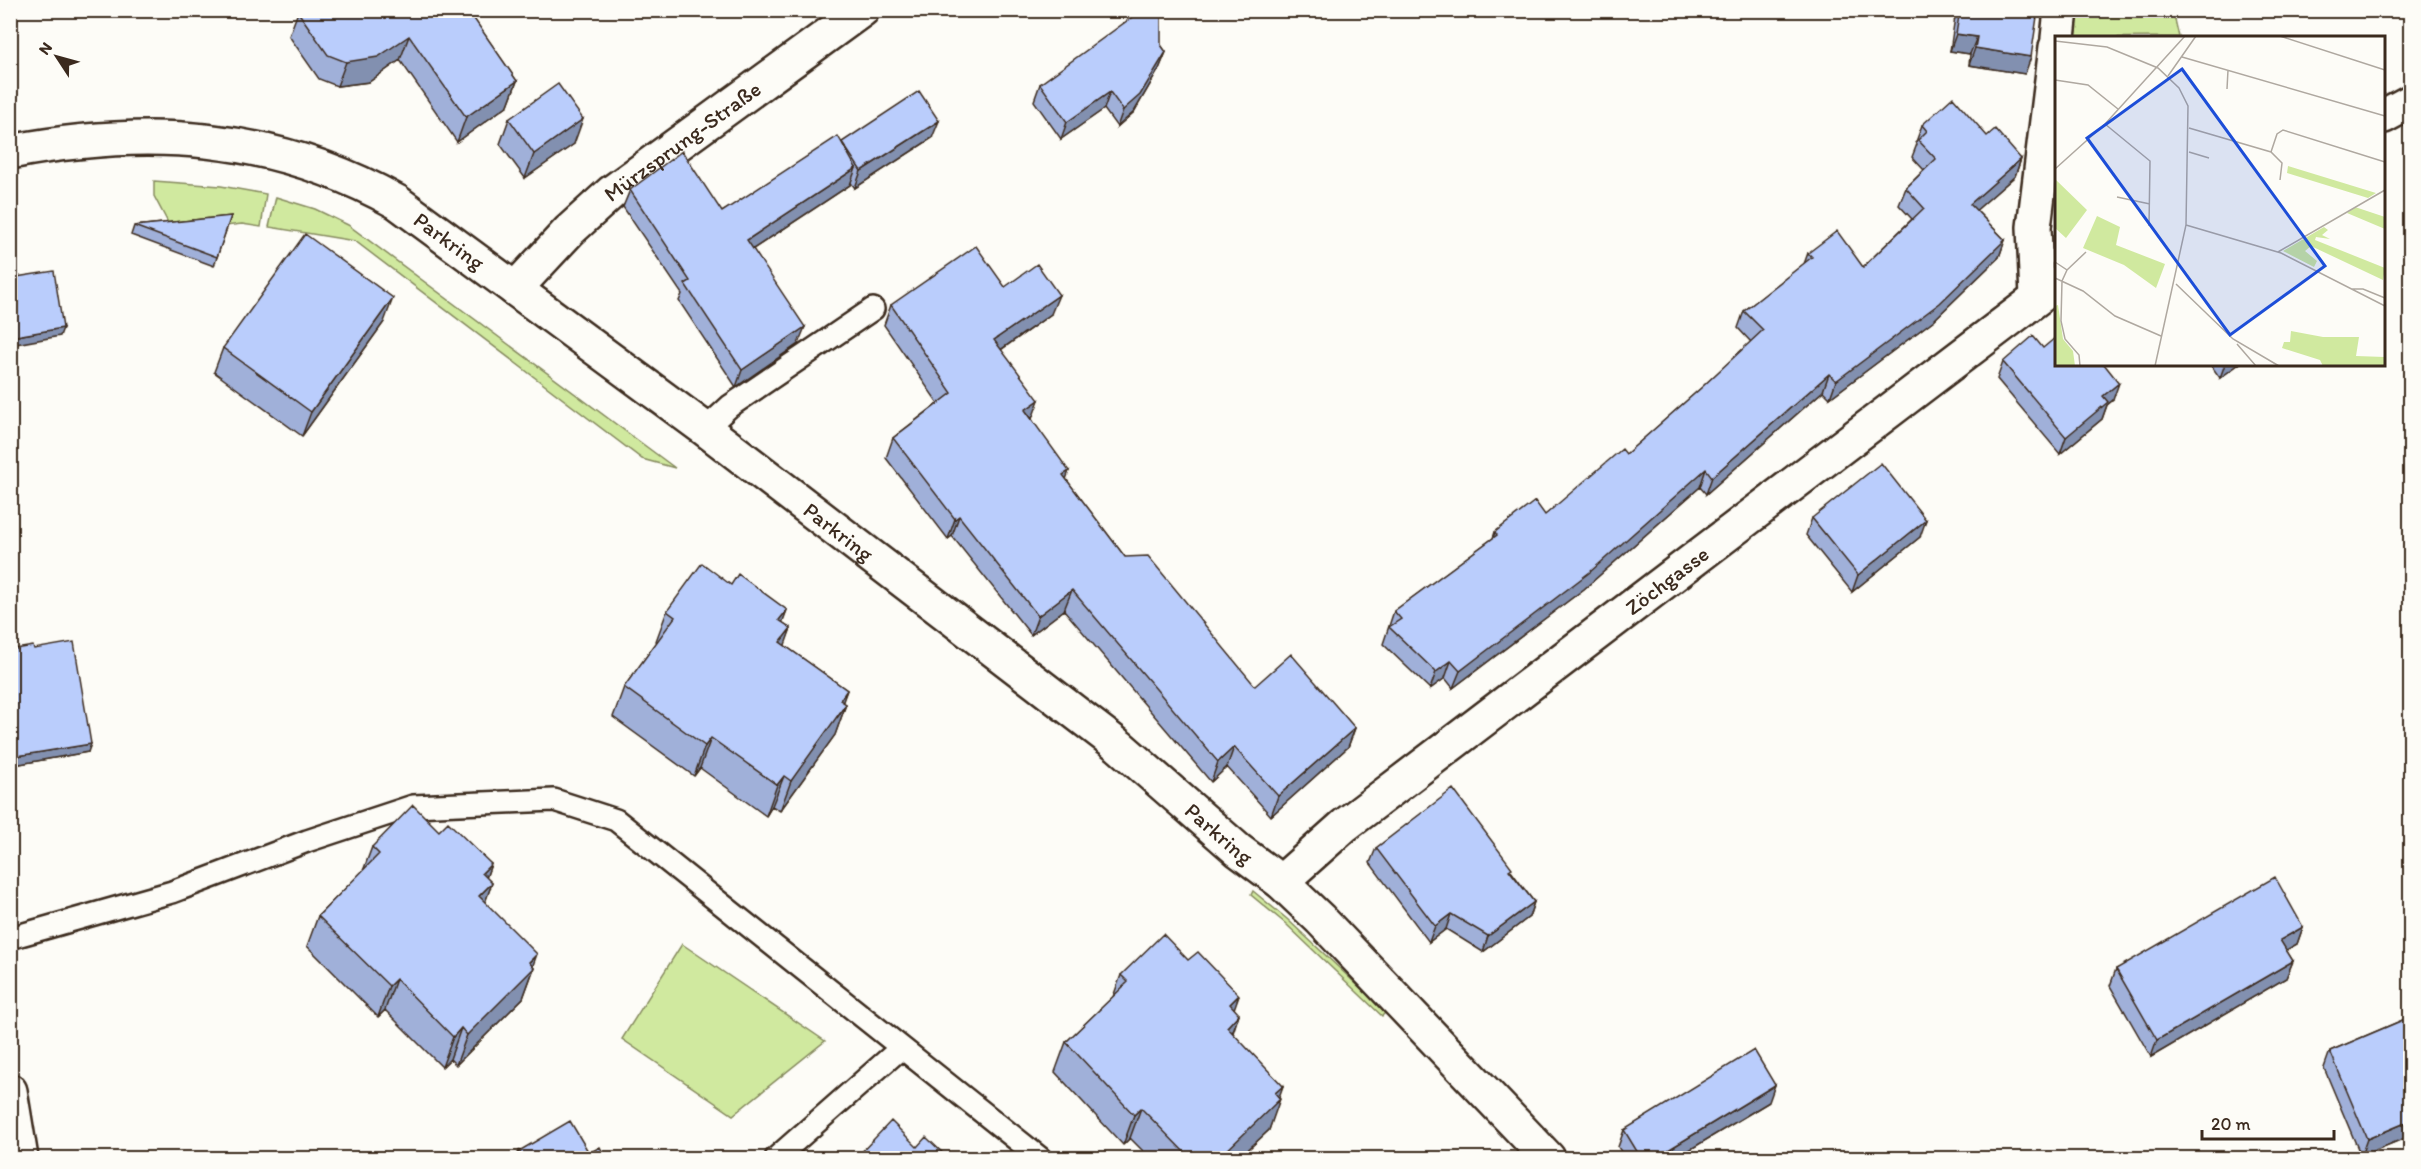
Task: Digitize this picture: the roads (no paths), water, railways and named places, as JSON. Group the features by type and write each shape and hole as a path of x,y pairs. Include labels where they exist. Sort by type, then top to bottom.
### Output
{"street":[{"name":"Mürzsprung-Straße","path":"515,289 569,231 612,192 862,10"},
{"path":"2058,36 2061,10"},
{"path":"2047,290 2034,227 2055,55"},
{"path":"2385,115 2410,102"},
{"name":"Parkring","path":"10,152 95,139 132,137 217,141 276,153 340,173 396,202 705,429 1119,746 1238,850 1281,882 1320,919 1548,1158"},
{"name":"Zöchgasse","path":"1281,882 1345,825 2047,290"},
{"path":"10,1090 21,1158"}],"lane":[{"path":"705,429 730,406 873,309"},
{"path":"10,938 171,892 307,841 413,806 554,800 616,820 1040,1158"},
{"path":"776,1158 901,1048"}]}
